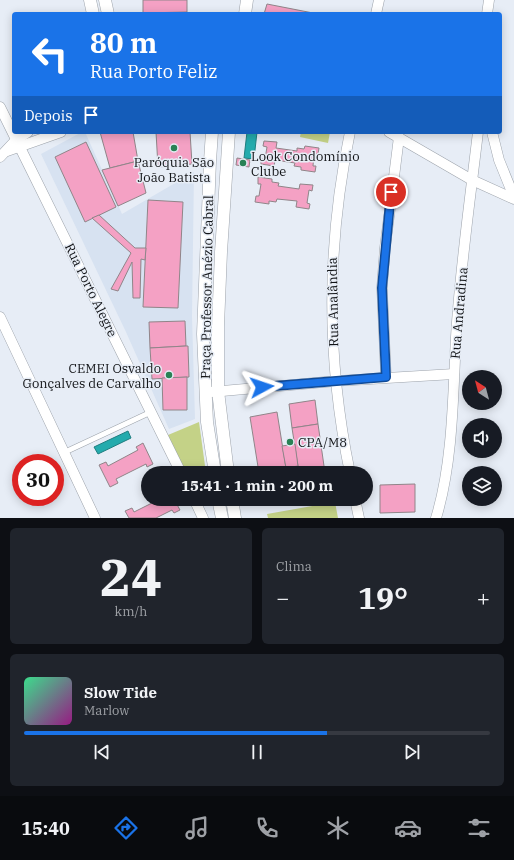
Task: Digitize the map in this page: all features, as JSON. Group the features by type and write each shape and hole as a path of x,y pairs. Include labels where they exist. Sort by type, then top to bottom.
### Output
{"street":[{"path":"90,0 93,12"},
{"path":"105,0 108,12"},
{"path":"244,12 247,0"},
{"path":"376,12 379,0"},
{"path":"487,12 489,0"},
{"name":"Rua Porto Alegre","path":"0,107 12,130"},
{"name":"Rua Porto Alegre","path":"14,134 178,466"},
{"path":"4,154 19,143 26,134"},
{"path":"19,143 53,134"},
{"name":"Praça Professor Anézio Cabral","path":"212,134 203,334 205,393 214,466"},
{"name":"Praça Professor Anézio Cabral","path":"227,466 218,391 218,326 220,266 229,134"},
{"name":"Rua Analândia","path":"349,466 336,381 332,270 340,182 350,134"},
{"path":"393,134 472,180 514,198"},
{"name":"Rua Andradina","path":"436,518 443,490 448,459 458,310 478,134"},
{"path":"492,134 499,160 514,198"},
{"path":"386,377 382,288 385,248 399,137"},
{"path":"0,317 95,518"},
{"path":"205,393 386,377 454,374"},
{"path":"197,506 203,518"},
{"path":"219,506 222,518"},
{"path":"233,506 235,518"},
{"path":"356,506 359,518"}],"lane":[{"path":"64,453 151,412"}],"shaded area":[{"path":"78,134 86,134 122,214 194,172 192,316 195,419 169,429 126,332 41,154"}],"green space":[{"path":"301,134 330,134 328,143 300,137"},
{"path":"199,422 205,466 179,466 168,435"},
{"path":"312,506 336,506 338,518 268,518 267,514"}],"water":[{"path":"247,134 257,134 254,159 244,158"},
{"path":"128,431 131,438 98,454 94,447"}],"building":[{"path":"143,0 187,0 187,12 143,12"},
{"path":"267,4 308,12 265,12"},
{"path":"101,134 133,134 138,161 110,168"},
{"name":"Paróquia São João Batista","path":"156,134 190,134 192,164 158,167"},
{"path":"264,141 277,142 276,148 297,151 297,148 304,149 305,146 319,148 318,154 314,154 313,166 316,166 315,172 301,170 301,167 294,166 295,163 275,160 274,166 261,164 261,159 265,159 267,147 263,146"},
{"path":"86,142 116,207 85,222 55,157"},
{"name":"Look Condomínio Clube","path":"237,158 250,160 249,167 236,165"},
{"path":"138,161 146,193 118,206 102,170"},
{"path":"258,177 272,179 272,182 279,183 278,186 299,189 300,184 313,185 312,191 309,190 307,203 310,204 309,209 296,207 297,201 277,199 276,202 269,201 269,204 255,202 256,196 259,196 261,184 258,184"},
{"path":"148,200 183,202 178,308 143,307"},
{"path":"99,215 135,248 146,248 145,260 141,259 140,298 133,298 132,262 118,291 111,289 131,253 92,218"},
{"path":"185,321 186,346 150,348 149,322"},
{"path":"188,346 189,377 152,379 150,348"},
{"path":"187,377 187,410 163,410 162,378"},
{"path":"315,400 318,424 292,428 289,404"},
{"path":"277,412 286,466 258,466 250,417"},
{"path":"318,424 324,466 298,466 292,428"},
{"path":"143,443 153,464 149,466 147,466 146,464 141,466 116,479 118,483 110,487 99,465 106,462 108,466 138,450 136,447"},
{"path":"295,444 298,466 286,466 282,446"},
{"path":"415,484 415,512 380,513 380,485"},
{"path":"146,506 178,506 180,510 174,513 172,510 156,518 129,518 125,511 132,508 134,512"}],"place":[{"name":"Paróquia São João Batista","path":"174,148"},
{"name":"Look Condomínio Clube","path":"243,163"},
{"name":"CEMEI Osvaldo Gonçalves de Carvalho","path":"169,375"},
{"name":"CPA/M8","path":"290,442"}],"route":[{"path":"262,387 386,377 382,318 382,288 391,192"}]}
